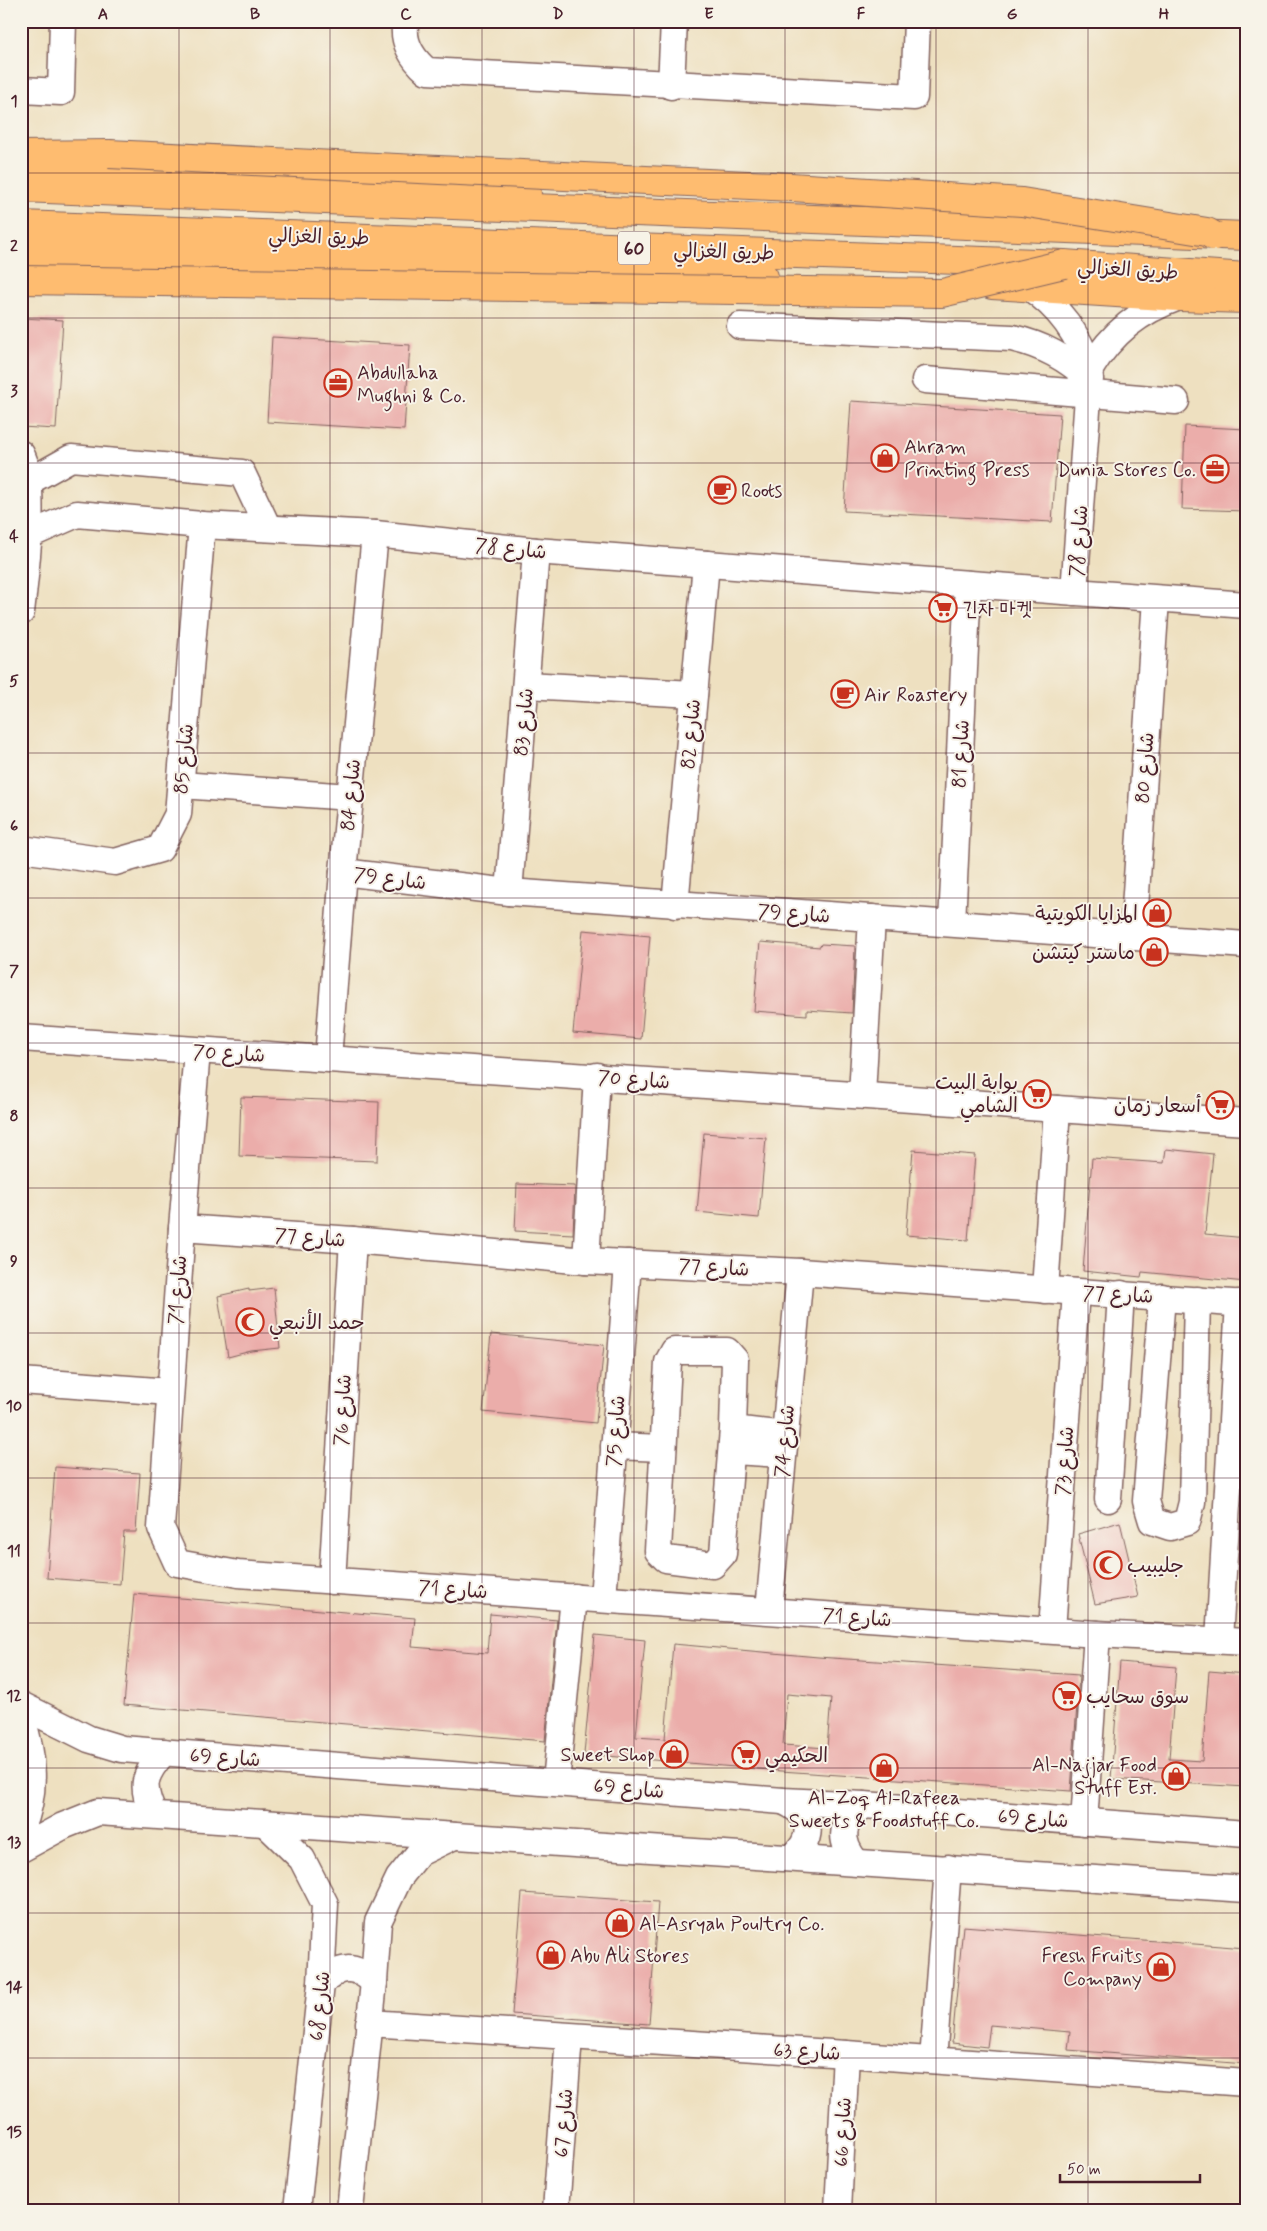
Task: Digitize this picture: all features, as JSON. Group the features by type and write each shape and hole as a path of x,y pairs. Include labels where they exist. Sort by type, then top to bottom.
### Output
{"main road":[{"path":"21,155 109,154 792,187 1022,202 1207,232 1214,236"},
{"path":"21,172 1246,224"},
{"name":"طريق الغزالي","path":"21,188 1246,236"},
{"name":"طريق الغزالي","path":"21,225 1064,264 1246,277"},
{"name":"طريق الغزالي","path":"21,252 1029,286 1179,297 1246,299"},
{"path":"21,280 942,293 1064,264"}],"street":[{"path":"21,90 61,92 63,21"},
{"path":"406,21 404,32 414,60 427,71 671,86 914,97 917,21"},
{"path":"671,86 674,21"},
{"name":"شارع 78","path":"1029,286 1044,297 1068,322 1077,337 1090,380 1074,592"},
{"path":"1090,380 1107,345 1127,324 1161,304 1179,297"},
{"path":"740,326 1012,338 1046,348 1076,367 1090,380"},
{"path":"925,380 1090,380 1176,400"},
{"path":"21,454 28,482 29,535 21,612"},
{"path":"28,482 71,458 242,473 268,528"},
{"name":"شارع 78","path":"29,535 77,514 202,525 375,534 706,564 1246,605"},
{"name":"شارع 85","path":"21,849 116,862 160,849 178,814 202,525"},
{"name":"شارع 84","path":"328,1058 343,872 375,534"},
{"name":"شارع 83","path":"509,892 536,550"},
{"name":"شارع 82","path":"675,905 706,564"},
{"name":"شارع 81","path":"952,923 968,584"},
{"name":"شارع 80","path":"1133,937 1156,599"},
{"path":"526,685 694,694"},
{"path":"180,785 350,797"},
{"name":"شارع 79","path":"343,872 509,892 1246,945"},
{"path":"862,1095 872,918"},
{"name":"شارع 70","path":"21,1038 1246,1122"},
{"name":"شارع 71","path":"197,1051 182,1228 161,1528 176,1563 238,1574 332,1581 1097,1634 1246,1642"},
{"path":"586,1261 597,1076"},
{"path":"1045,1290 1057,1109"},
{"name":"شارع 77","path":"182,1228 352,1240 586,1261 800,1272 1243,1303"},
{"name":"شارع 76","path":"332,1581 352,1240"},
{"name":"شارع 75","path":"603,1599 628,1263"},
{"name":"شارع 74","path":"769,1610 800,1272"},
{"name":"شارع 73","path":"1052,1630 1076,1292"},
{"path":"1108,1499 1121,1294"},
{"path":"1162,1296 1146,1501 1152,1521 1170,1527 1187,1522 1192,1502 1198,1300"},
{"path":"1220,1640 1243,1303"},
{"path":"674,1351 727,1351 735,1360 733,1440 722,1554 713,1565 666,1559 658,1551 663,1441 668,1362 674,1351"},
{"path":"21,1381 170,1392"},
{"path":"615,1439 663,1441"},
{"path":"733,1440 784,1444"},
{"path":"556,1782 574,1597"},
{"path":"1084,1822 1097,1634"},
{"name":"شارع 69","path":"21,1705 90,1739 122,1749 783,1801 864,1805 1246,1834"},
{"path":"21,1717 30,1740 33,1780 26,1819 21,1830"},
{"path":"154,1816 145,1796 147,1778 154,1763 164,1752"},
{"path":"783,1801 797,1807 806,1819 808,1834 806,1841 803,1848 792,1858"},
{"path":"855,1861 847,1851 843,1838 846,1824 853,1812 864,1805"},
{"path":"21,1849 63,1826 98,1812 855,1861 1246,1889"},
{"name":"شارع 68","path":"265,1823 302,1859 325,1904 321,1984 297,2210"},
{"path":"350,2210 368,2023 374,1982 378,1922 399,1878 419,1853 454,1836"},
{"path":"933,2060 948,1868"},
{"path":"321,1984 332,1973 347,1968 362,1972 374,1982"},
{"name":"شارع 63","path":"368,2023 846,2054 1246,2083"},
{"name":"شارع 67","path":"556,2210 569,2037"},
{"name":"شارع 66","path":"838,2210 846,2054"}],"building":[{"path":"21,318 63,320 56,429 21,427"},
{"name":"Abdullaha Mughni & Co.","path":"272,337 410,345 404,430 267,422"},
{"path":"851,401 1060,414 1052,522 844,511"},
{"name":"Dunia Stores Co.","path":"1185,426 1246,429 1246,511 1182,509"},
{"path":"583,930 650,936 641,1039 573,1033"},
{"path":"760,942 820,947 821,944 855,946 852,1013 807,1010 807,1015 754,1011"},
{"path":"241,1097 379,1102 377,1161 239,1156"},
{"path":"704,1133 766,1138 759,1218 697,1212"},
{"path":"1166,1149 1213,1154 1205,1234 1246,1238 1246,1282 1142,1272 1141,1277 1083,1271 1092,1158 1164,1163"},
{"path":"913,1150 975,1155 968,1240 906,1235"},
{"path":"517,1184 575,1186 573,1234 515,1231"},
{"name":"حمد الأنبعي","path":"274,1288 280,1348 251,1351 228,1357 218,1296 249,1289 249,1291"},
{"path":"491,1334 604,1345 596,1423 483,1412"},
{"path":"55,1467 140,1473 136,1532 124,1532 120,1584 47,1578"},
{"name":"جليبيب","path":"1120,1522 1138,1597 1095,1604 1078,1534"},
{"path":"134,1594 415,1618 412,1647 487,1653 490,1614 557,1620 545,1741 124,1705"},
{"path":"595,1635 645,1640 636,1737 665,1739 673,1644 818,1657 1079,1675 1071,1791 781,1771 584,1754","holes":["787,1694 831,1698 827,1748 783,1745"]},
{"path":"1120,1662 1176,1667 1169,1759 1202,1761 1209,1671 1246,1674 1246,1787 1111,1779"},
{"path":"522,1893 658,1902 649,2024 512,2014"},
{"path":"963,1926 1246,1948 1246,2064 1068,2050 1070,2032 990,2025 987,2047 952,2043"}],"place":[{"name":"Abdullaha Mughni & Co.","path":"338,383"},
{"name":"Ahram Printing Press","path":"885,458"},
{"name":"Dunia Stores Co.","path":"1215,469"},
{"name":"Roots","path":"722,490"},
{"name":"긴자 마켓","path":"943,608"},
{"name":"Air Roastery","path":"845,694"},
{"name":"المزايا الكويتية","path":"1157,913"},
{"name":"ماستر كيتشن","path":"1154,952"},
{"name":"بوابة البيت الشامي","path":"1037,1094"},
{"name":"أسعار زمان","path":"1220,1105"},
{"name":"حمد الأنبعي","path":"250,1322"},
{"name":"جليبيب","path":"1108,1565"},
{"name":"سوق سحايب","path":"1067,1696"},
{"name":"Sweet Shop","path":"674,1754"},
{"name":"الحكيمي","path":"746,1755"},
{"name":"Al-Zoq Al-Rafeea Sweets & Foodstuff Co.","path":"884,1768"},
{"name":"Al-Najjar Food Stuff Est.","path":"1176,1776"},
{"name":"Al-Asryah Poultry Co.","path":"620,1923"},
{"name":"Abu Ali Stores","path":"551,1955"},
{"name":"Fresh Fruits Company","path":"1161,1967"}]}
